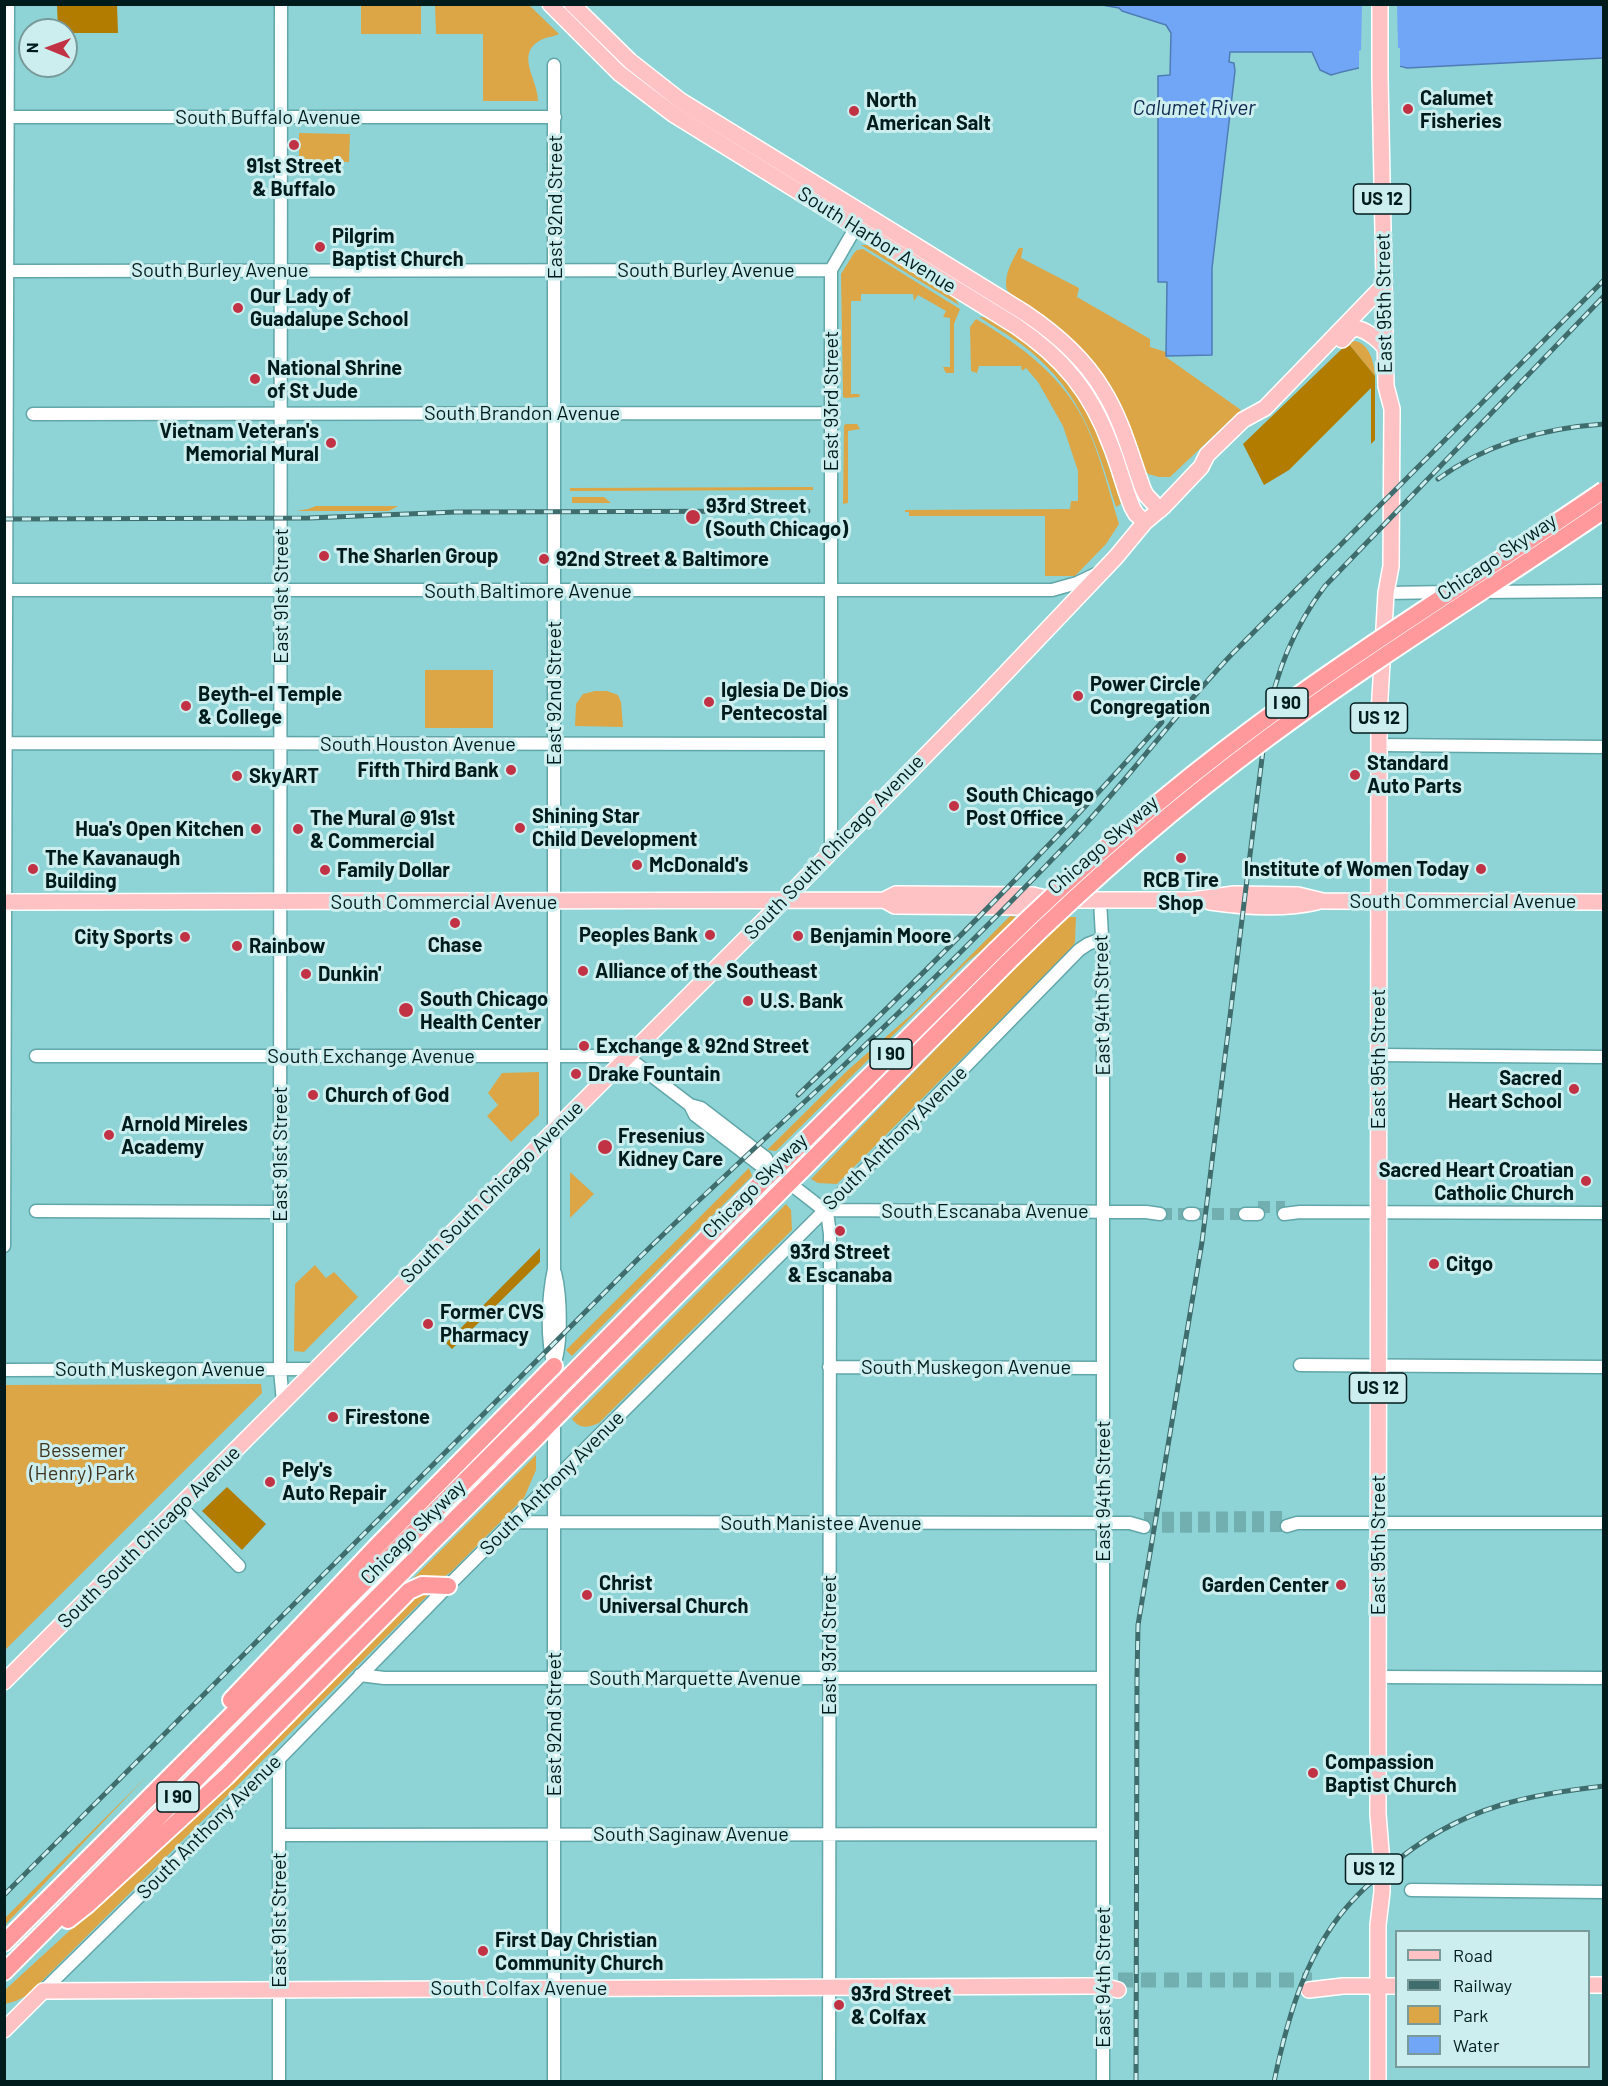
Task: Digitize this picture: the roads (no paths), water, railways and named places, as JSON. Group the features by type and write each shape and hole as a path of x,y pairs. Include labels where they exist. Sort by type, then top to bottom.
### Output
{"highway":[{"name":"Chicago Skyway","path":"4,1972 801,1171 1002,956 1043,905 1119,836 1231,744 1337,669 1604,490"},
{"name":"Chicago Skyway","path":"4,1943 761,1183 1002,956 1241,758 1355,676 1604,510"},
{"path":"127,1820 178,1754 378,1545 554,1366"},
{"path":"23,1952 87,1905 226,1777 409,1591 422,1585 448,1586"}],"main road":[{"name":"South Harbor Avenue","path":"550,4 619,73 673,114 1025,313 1052,332 1071,349 1103,390 1119,424 1143,489 1160,510"},
{"name":"South Harbor Avenue","path":"572,4 630,61 681,101 1042,344 1059,360 1090,398 1108,439 1132,507 1145,522"},
{"name":"East 95th Street","path":"1378,2082 1378,1925 1374,1882 1378,1814 1379,745 1386,593 1392,566 1392,409 1386,386 1380,4"},
{"name":"South South Chicago Avenue","path":"4,1682 784,900 982,698 1102,572 1145,522 1160,510 1201,467 1212,462 1384,285"},
{"path":"1260,411 1276,405 1352,329 1358,328 1374,337 1384,345 1385,349"},
{"name":"South Commercial Avenue","path":"5,902 884,900 896,894 1033,895 1054,900 1192,900 1235,906 1299,906 1323,901 1604,902"},
{"name":"South Colfax Avenue","path":"43,1991 1113,1985"},
{"path":"1310,1985 1395,1986"},
{"name":"South Anthony Avenue","path":"4,2030 43,1991"},
{"path":"4,2012 32,2002"}],"street":[{"path":"4,1246 8,4"},
{"name":"East 91st Street","path":"281,4 280,1369 283,1403"},
{"name":"East 92nd Street","path":"554,65 555,1056 554,1269 550,1286 550,1352 554,1366 554,2082"},
{"name":"South Buffalo Avenue","path":"6,117 531,117"},
{"name":"East 92nd Street","path":"531,117 555,117"},
{"path":"831,270 860,220"},
{"name":"South Burley Avenue","path":"6,271 831,270"},
{"name":"East 93rd Street","path":"831,270 831,850"},
{"name":"South Brandon Avenue","path":"33,414 831,413"},
{"name":"South Baltimore Avenue","path":"5,590 1052,590 1077,583 1102,572"},
{"path":"1052,590 1062,601 1065,610"},
{"path":"1386,593 1604,591"},
{"name":"South Houston Avenue","path":"5,743 831,744"},
{"path":"1379,745 1604,747"},
{"name":"East 94th Street","path":"1100,900 1103,955 1103,1834 1113,1985 1103,2082"},
{"name":"South Anthony Avenue","path":"43,1991 279,1759 1079,951 1088,944 1101,939"},
{"path":"1379,1054 1604,1057"},
{"name":"South Exchange Avenue","path":"36,1056 626,1056"},
{"path":"626,1056 690,1105 695,1115 824,1210"},
{"name":"East 93rd Street","path":"824,1210 830,1234 829,2082"},
{"name":"South Escanaba Avenue","path":"824,1210 1146,1212 1160,1210"},
{"path":"1285,1210 1300,1212 1604,1213"},
{"path":"36,1212 280,1212"},
{"path":"1300,1365 1604,1367"},
{"name":"South Muskegon Avenue","path":"830,1367 1103,1368"},
{"name":"South Muskegon Avenue","path":"4,1370 316,1369"},
{"path":"180,1506 239,1566"},
{"name":"South Manistee Avenue","path":"513,1522 1144,1522"},
{"path":"1290,1522 1604,1523"},
{"name":"South Marquette Avenue","path":"360,1675 384,1678 1103,1678"},
{"path":"1378,1677 1604,1678"},
{"name":"East 91st Street","path":"279,1759 279,2082"},
{"name":"South Saginaw Avenue","path":"279,1835 1103,1834"},
{"path":"1411,1890 1604,1892"}],"water":[{"name":"Calumet River","path":"1102,5 1603,5 1603,58 1407,68 1378,65 1331,75 1320,70 1312,52 1230,52 1229,62 1234,63 1235,71 1212,268 1212,355 1166,356 1167,282 1158,282 1158,76 1170,75 1171,33 1166,25 1122,11 1119,8"}],"tunnel":[{"path":"1258,1207 1285,1207"},
{"path":"1160,1214 1189,1214"},
{"path":"1194,1214 1245,1214"},
{"path":"1144,1518 1287,1517"},
{"path":"1144,1527 1287,1526"},
{"path":"1118,1980 1312,1980"}],"railway":[{"path":"4,1895 637,1260 868,1042 1012,901 1089,820 1232,654 1604,280"},
{"path":"1136,2082 1138,1625 1202,1242 1270,707 1287,652 1304,618 1325,586 1604,296"},
{"path":"1438,479 1476,456 1517,439 1560,429 1604,424"},
{"path":"4,519 309,518 456,512 808,511"},
{"path":"798,1095 984,912 1162,722"},
{"path":"1274,2082 1293,2007 1312,1960 1324,1938 1359,1893 1426,1839 1470,1816 1526,1798 1604,1786"}],"place":[{"name":"Calumet Fisheries","path":"1408,109"},
{"name":"North American Salt","path":"854,111"},
{"name":"91st Street & Buffalo","path":"294,145"},
{"name":"Pilgrim Baptist Church","path":"320,247"},
{"name":"Our Lady of Guadalupe School","path":"238,308"},
{"name":"National Shrine of St Jude","path":"255,379"},
{"name":"Vietnam Veteran's Memorial Mural","path":"331,443"},
{"name":"93rd Street (South Chicago)","path":"693,517"},
{"name":"The Sharlen Group","path":"324,556"},
{"name":"92nd Street & Baltimore","path":"544,559"},
{"name":"Power Circle Congregation","path":"1078,696"},
{"name":"Iglesia De Dios Pentecostal","path":"709,702"},
{"name":"Beyth-el Temple & College","path":"186,706"},
{"name":"Fifth Third Bank","path":"511,770"},
{"name":"Standard Auto Parts","path":"1355,775"},
{"name":"SkyART","path":"237,776"},
{"name":"South Chicago Post Office","path":"954,806"},
{"name":"Shining Star Child Development","path":"520,828"},
{"name":"Hua's Open Kitchen","path":"256,829"},
{"name":"The Mural @ 91st & Commercial","path":"298,829"},
{"name":"RCB Tire Shop","path":"1181,858"},
{"name":"McDonald's","path":"637,865"},
{"name":"The Kavanaugh Building","path":"33,869"},
{"name":"Institute of Women Today","path":"1481,869"},
{"name":"Family Dollar","path":"325,870"},
{"name":"Chase","path":"455,923"},
{"name":"Peoples Bank","path":"710,935"},
{"name":"Benjamin Moore","path":"798,936"},
{"name":"City Sports","path":"185,937"},
{"name":"Rainbow","path":"237,946"},
{"name":"Alliance of the Southeast","path":"583,971"},
{"name":"Dunkin'","path":"306,974"},
{"name":"U.S. Bank","path":"748,1001"},
{"name":"South Chicago Health Center","path":"406,1010"},
{"name":"Exchange & 92nd Street","path":"584,1046"},
{"name":"Drake Fountain","path":"576,1074"},
{"name":"Sacred Heart School","path":"1574,1089"},
{"name":"Church of God","path":"313,1095"},
{"name":"Arnold Mireles Academy","path":"109,1135"},
{"name":"Fresenius Kidney Care","path":"605,1147"},
{"name":"Sacred Heart Croatian Catholic Church","path":"1586,1181"},
{"name":"93rd Street & Escanaba","path":"840,1231"},
{"name":"Citgo","path":"1434,1264"},
{"name":"Former CVS Pharmacy","path":"428,1324"},
{"name":"Firestone","path":"333,1417"},
{"name":"Pely's Auto Repair","path":"270,1482"},
{"name":"Garden Center","path":"1341,1585"},
{"name":"Christ Universal Church","path":"587,1595"},
{"name":"Compassion Baptist Church","path":"1313,1773"},
{"name":"First Day Christian Community Church","path":"483,1951"},
{"name":"93rd Street & Colfax","path":"839,2005"}],"park label":[{"name":"Bessemer (Henry) Park","path":"82,1462"}]}
